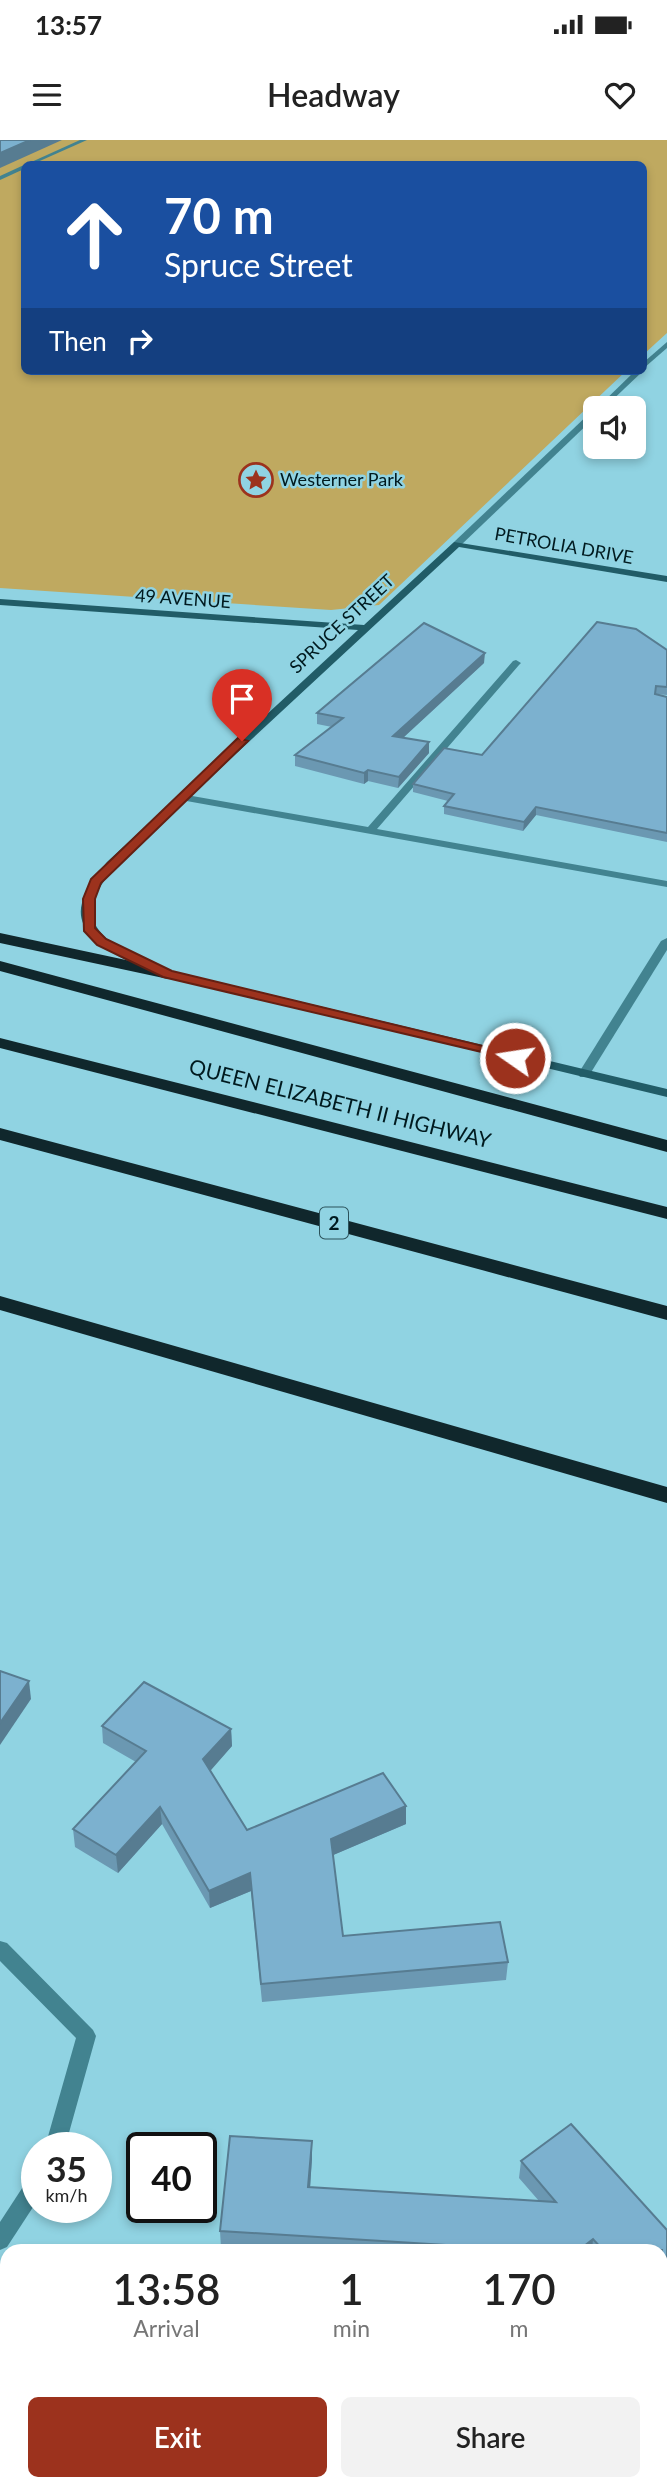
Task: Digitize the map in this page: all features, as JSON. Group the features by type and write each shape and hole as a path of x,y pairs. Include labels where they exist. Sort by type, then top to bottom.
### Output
{"highway":[{"path":"0,938 168,974"},
{"path":"0,966 667,1146"},
{"name":"QUEEN ELIZABETH II HIGHWAY","path":"0,1044 667,1213"},
{"name":"2","path":"0,1133 667,1313"},
{"path":"0,1303 667,1495"}],"street":[{"path":"37,161 84,140"},
{"path":"0,178 21,168"},
{"path":"647,363 667,344"},
{"path":"613,396 635,375"},
{"name":"SPRUCE STREET","path":"168,974 102,942 89,929 89,899 95,882 181,797 583,424"},
{"name":"PETROLIA DRIVE","path":"457,544 667,579"},
{"name":"49 AVENUE","path":"0,602 363,628"},
{"path":"371,830 516,663"},
{"path":"181,797 667,884"},
{"path":"584,1074 667,941"},
{"path":"168,974 667,1093"},
{"path":"0,1950 86,2036 59,2132"},
{"path":"0,2240 21,2208"}],"shaded area":[{"name":"Westerner Park","path":"0,140 667,140 667,333 647,351 647,161 21,161 21,375 622,375 600,396 583,396 583,412 379,605 331,610 0,588"}],"building":[{"path":"0,140 30,140 0,153"},
{"path":"597,622 636,629 667,650 667,687 656,686 655,694 667,697 667,833 536,807 524,822 444,806 454,794 413,784 444,748 482,755"},
{"path":"424,623 485,653 393,736 429,742 399,777 368,770 364,773 295,755 343,718 317,713"},
{"path":"0,1671 29,1681 0,1723"},
{"path":"144,1682 231,1729 203,1759 247,1830 383,1773 406,1806 331,1839 343,1936 500,1922 508,1962 261,1984 250,1873 209,1891 160,1807 116,1855 73,1829 146,1751 102,1726"},
{"path":"571,2124 667,2230 667,2244 598,2244 593,2239 587,2244 430,2244 220,2231 230,2136 312,2141 308,2187 556,2202 521,2161"}],"place":[{"name":"Westerner Park","path":"256,480"}],"route":[{"path":"242,741 95,882 86,918 89,929 102,942 168,974 515,1058"}]}
